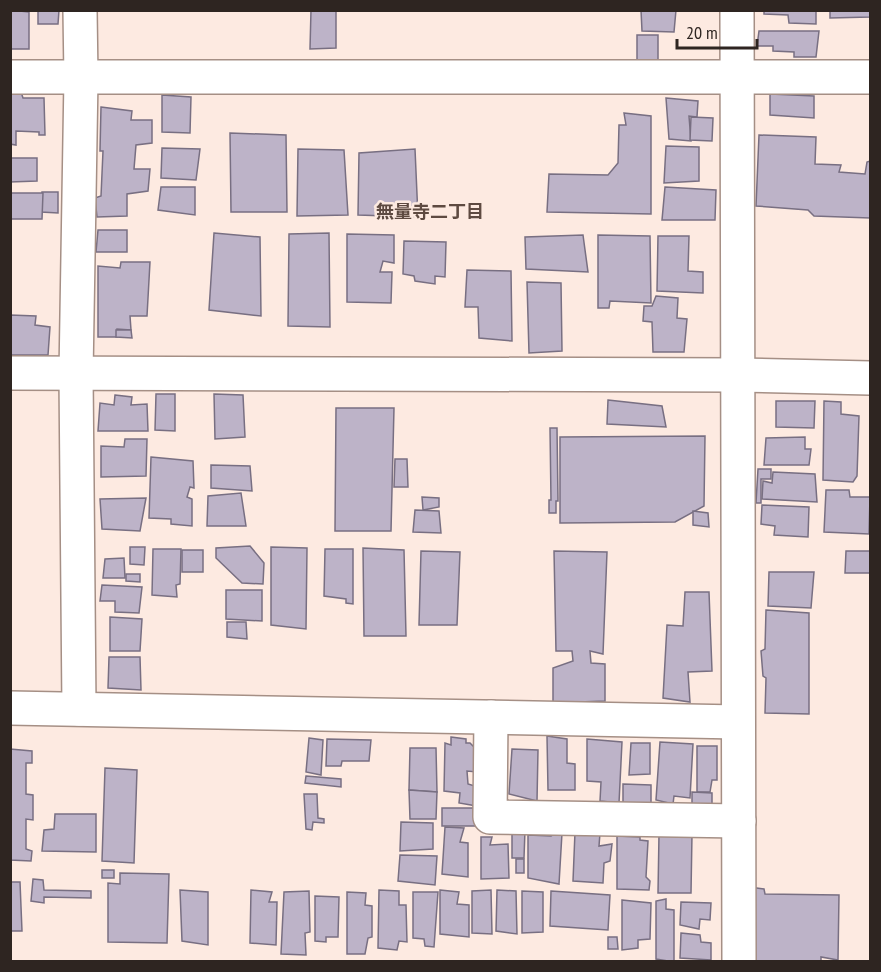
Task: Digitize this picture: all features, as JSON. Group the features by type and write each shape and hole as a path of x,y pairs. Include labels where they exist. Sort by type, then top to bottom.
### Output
{"street":[{"path":"79,709 76,374 80,10"},
{"path":"737,10 739,962"},
{"path":"10,77 870,77"},
{"path":"10,373 737,375 870,378"},
{"path":"10,708 738,722"},
{"path":"491,717 490,817 738,821"}],"building":[{"path":"10,10 29,12 29,49 10,49"},
{"path":"38,10 59,10 58,24 38,24"},
{"path":"311,10 336,10 336,48 310,49"},
{"path":"641,10 676,10 674,32 642,31"},
{"path":"764,10 816,10 816,24 789,23 788,15 764,14"},
{"path":"830,10 870,10 870,17 830,18"},
{"path":"759,31 819,31 816,57 794,57 794,52 773,51 773,46 757,46"},
{"path":"637,35 658,35 658,60 637,60"},
{"path":"21,92 23,98 44,98 45,135 39,135 39,132 16,131 16,145 10,144 10,93"},
{"path":"770,94 814,96 814,118 770,115"},
{"path":"162,95 191,97 190,133 162,132"},
{"path":"666,98 698,101 697,117 689,116 691,141 669,139"},
{"path":"101,107 132,111 131,120 152,120 152,143 136,145 134,169 150,169 148,191 127,194 127,216 97,217 95,198 101,196 103,151 100,151"},
{"path":"624,113 651,116 651,214 547,212 549,174 608,175 618,163 619,125 626,125"},
{"path":"691,117 713,118 712,141 690,140"},
{"path":"230,133 286,135 287,212 231,212"},
{"path":"759,135 816,137 815,164 841,165 839,172 865,174 867,162 870,161 870,218 814,216 808,210 756,206"},
{"path":"666,146 699,147 699,181 664,183"},
{"path":"162,148 200,149 196,180 161,178"},
{"path":"298,149 344,150 348,215 297,216"},
{"path":"415,149 418,217 358,215 359,153"},
{"path":"10,158 37,158 37,181 10,182"},
{"path":"161,187 195,187 195,215 158,210"},
{"path":"665,187 716,190 715,220 662,220"},
{"path":"42,192 58,192 58,213 41,212"},
{"path":"10,193 43,193 42,219 10,219"},
{"path":"98,230 127,230 127,252 96,252"},
{"path":"214,233 260,237 261,316 209,310"},
{"path":"329,233 330,327 288,326 289,234"},
{"path":"347,234 394,235 394,263 383,261 380,272 392,272 391,303 347,302"},
{"path":"583,235 588,272 526,269 525,237"},
{"path":"598,235 650,236 651,303 610,301 609,308 598,308"},
{"path":"658,236 689,236 688,271 703,272 703,293 657,291"},
{"path":"404,241 446,242 445,277 435,276 435,284 415,281 414,276 403,274"},
{"path":"121,262 150,262 147,316 130,316 131,330 117,329 117,337 98,337 98,266 120,268"},
{"path":"467,270 511,271 512,341 479,338 478,307 465,307"},
{"path":"527,282 561,283 562,351 529,353"},
{"path":"656,296 678,298 677,318 687,319 684,352 653,352 652,322 643,321 644,306 652,306"},
{"path":"10,315 36,316 35,325 50,327 48,355 10,355"},
{"path":"116,330 131,330 132,338 116,337"},
{"path":"156,394 175,394 175,431 155,430"},
{"path":"214,394 243,395 245,437 215,439"},
{"path":"115,395 132,397 131,405 147,404 148,431 98,431 100,403 114,405"},
{"path":"608,400 662,406 666,427 607,424"},
{"path":"776,401 815,401 814,428 776,427"},
{"path":"824,401 841,402 841,414 859,416 857,476 853,482 823,480"},
{"path":"336,408 394,408 391,531 335,531"},
{"path":"550,428 557,428 558,501 556,501 556,513 549,513 549,500 551,500"},
{"path":"705,436 704,506 675,522 560,523 560,437"},
{"path":"805,437 805,449 811,449 809,465 764,465 766,438"},
{"path":"125,439 147,439 146,476 101,477 101,446 124,447"},
{"path":"151,457 193,461 194,488 190,487 187,497 192,499 192,526 171,524 171,519 149,518"},
{"path":"395,459 407,459 408,487 394,487"},
{"path":"211,465 250,466 252,491 211,488"},
{"path":"758,469 771,469 771,479 761,479 761,503 756,503"},
{"path":"773,472 815,474 817,502 762,499 763,481 772,483"},
{"path":"826,490 849,490 850,497 870,497 869,534 824,532"},
{"path":"241,493 246,526 207,526 208,496"},
{"path":"422,497 439,498 439,507 423,510"},
{"path":"146,498 140,531 102,529 100,499"},
{"path":"762,505 809,507 808,537 774,535 775,526 761,524"},
{"path":"415,510 439,511 441,533 413,532"},
{"path":"693,511 708,513 709,527 693,525"},
{"path":"250,546 264,563 263,584 242,583 216,558 216,548"},
{"path":"130,547 145,547 144,565 130,564"},
{"path":"271,547 307,548 306,629 271,625"},
{"path":"363,548 404,550 406,636 364,636"},
{"path":"153,549 181,549 180,584 176,585 177,597 152,595"},
{"path":"325,549 353,549 353,604 346,603 346,599 324,596"},
{"path":"182,550 203,550 203,572 182,572"},
{"path":"421,551 460,552 457,625 419,625"},
{"path":"554,551 607,552 603,654 590,651 591,663 605,664 605,701 553,703 553,668 573,661 572,651 556,651"},
{"path":"846,551 870,551 870,573 845,573"},
{"path":"124,558 125,578 103,578 105,559"},
{"path":"769,572 814,572 811,608 768,606"},
{"path":"126,574 140,574 140,582 126,581"},
{"path":"102,585 142,587 139,613 115,612 115,601 100,601"},
{"path":"226,590 262,590 262,621 226,619"},
{"path":"685,592 709,592 712,671 688,672 690,702 663,698 667,625 683,626"},
{"path":"766,610 809,613 809,714 765,713 766,678 763,676 761,651 765,649"},
{"path":"110,617 142,619 140,651 110,651"},
{"path":"227,622 246,622 247,639 227,637"},
{"path":"109,657 140,657 141,690 108,688"},
{"path":"547,736 567,739 567,763 575,764 575,790 548,790"},
{"path":"451,737 466,739 466,743 470,743 476,749 477,772 467,771 468,784 478,787 477,806 459,803 460,793 444,791 445,743 451,745"},
{"path":"309,738 323,740 321,775 306,772"},
{"path":"327,739 371,740 369,761 342,761 341,766 326,766"},
{"path":"587,739 622,742 619,803 600,801 601,782 587,781"},
{"path":"660,742 693,744 690,798 674,796 673,804 656,800"},
{"path":"631,743 650,743 650,774 629,775"},
{"path":"697,746 717,746 717,780 712,780 710,792 697,792"},
{"path":"410,748 436,748 437,792 409,790"},
{"path":"10,749 32,751 32,763 26,763 26,794 33,795 33,820 26,819 26,849 32,851 31,861 10,860"},
{"path":"512,749 538,750 537,801 509,794"},
{"path":"105,768 137,770 134,863 102,861"},
{"path":"306,776 341,779 341,787 305,783"},
{"path":"623,784 651,785 651,806 623,805"},
{"path":"409,790 437,792 436,819 410,819"},
{"path":"692,792 712,793 712,806 692,806"},
{"path":"304,794 317,794 318,818 324,819 324,823 313,822 312,830 306,829"},
{"path":"442,808 477,808 477,826 442,826"},
{"path":"55,814 96,814 96,852 42,851 44,830 54,829"},
{"path":"401,822 433,823 433,849 400,851"},
{"path":"445,827 464,828 460,842 468,843 468,877 442,874"},
{"path":"512,830 525,830 524,858 512,858"},
{"path":"575,832 600,833 599,846 612,844 610,861 604,863 603,883 573,881"},
{"path":"562,833 559,884 528,878 528,835 551,836"},
{"path":"659,834 692,834 691,893 658,893"},
{"path":"617,836 640,837 640,840 648,841 646,877 650,881 649,890 617,889"},
{"path":"481,837 492,837 490,845 508,844 509,878 481,879"},
{"path":"400,855 437,856 435,885 398,881"},
{"path":"516,859 524,859 524,873 516,873"},
{"path":"102,870 114,870 114,878 102,878"},
{"path":"120,873 169,874 167,943 108,942 108,883 120,884"},
{"path":"33,879 43,880 44,890 91,891 91,898 44,897 44,903 31,901"},
{"path":"10,882 20,882 22,931 10,931"},
{"path":"749,887 764,889 765,894 839,895 838,960 821,957 821,962 748,962"},
{"path":"180,890 208,892 208,945 182,941"},
{"path":"251,890 272,892 269,902 277,902 276,945 250,943"},
{"path":"379,890 399,891 399,905 406,905 407,942 399,941 397,950 378,948"},
{"path":"440,890 459,892 457,904 469,905 469,937 440,934"},
{"path":"491,890 492,934 472,933 472,891"},
{"path":"497,890 516,891 517,934 496,931"},
{"path":"309,891 310,932 305,933 306,955 281,954 284,892"},
{"path":"522,891 543,892 543,932 522,933"},
{"path":"551,891 610,895 608,930 550,926"},
{"path":"347,892 366,893 365,905 372,906 372,937 368,938 365,954 347,954"},
{"path":"413,892 438,892 434,947 425,946 424,939 413,938"},
{"path":"315,896 339,897 338,937 326,937 326,942 315,941"},
{"path":"666,899 666,909 674,910 674,962 656,959 656,901"},
{"path":"622,900 651,903 650,939 638,940 638,948 622,950"},
{"path":"681,902 711,903 710,920 700,919 699,929 680,925"},
{"path":"681,933 700,935 701,942 711,943 711,960 680,958"},
{"path":"608,937 617,937 618,949 608,949"}],"district":[{"name":"無量寺二丁目","path":"430,211"}]}
